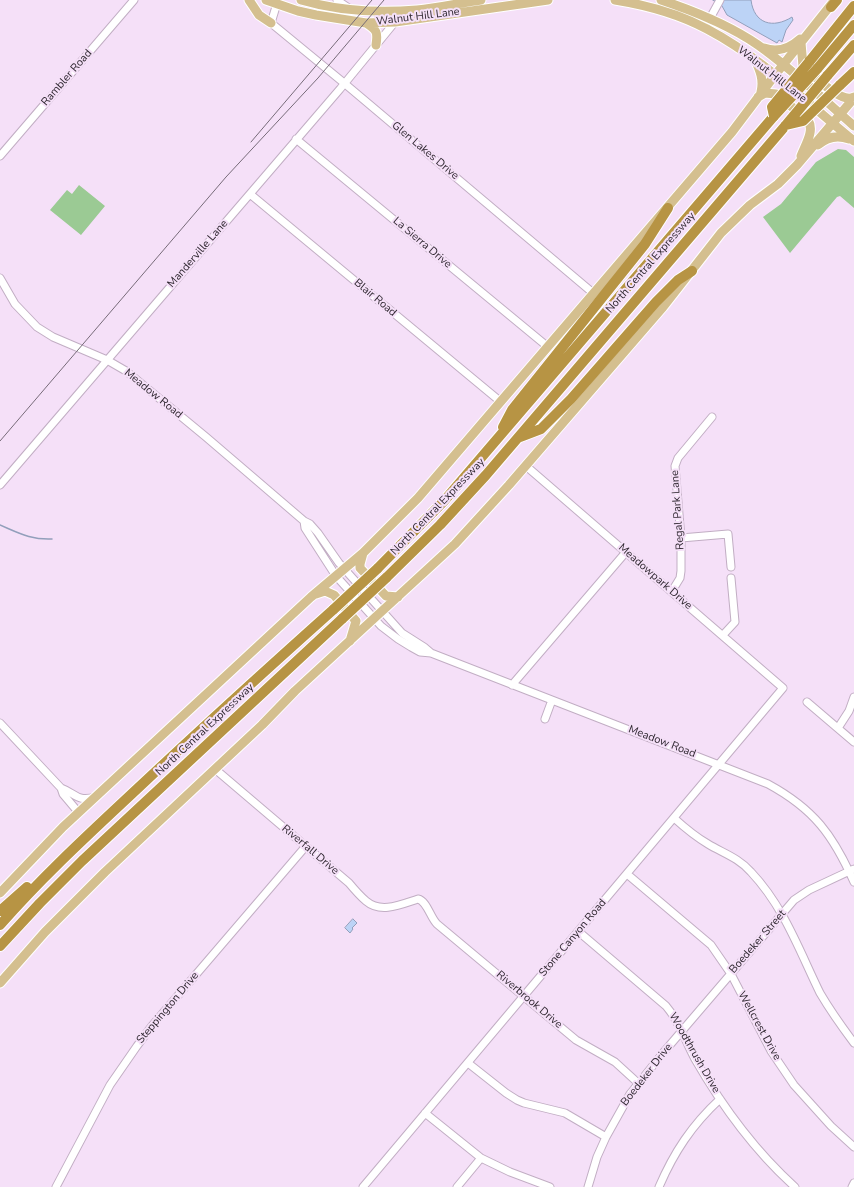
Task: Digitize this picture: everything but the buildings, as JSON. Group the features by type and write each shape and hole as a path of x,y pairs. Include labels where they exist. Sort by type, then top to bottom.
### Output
{"highway":[{"path":"813,66 854,6"},
{"name":"North Central Expressway","path":"0,925 58,864 234,699 377,569 444,502 774,116 813,66 854,26"},
{"name":"North Central Expressway","path":"0,946 82,861 386,578 454,511 854,45"},
{"path":"786,125 803,121 854,72"},
{"path":"494,443 512,410 645,244 668,208"},
{"path":"518,438 541,429 571,399 656,302 678,280 692,271"},
{"path":"0,911 10,901 58,864"}],"main road":[{"path":"249,0 259,15 269,22"},
{"name":"Walnut Hill Lane","path":"266,0 279,1 316,15 366,23 395,22 490,4 548,0"},
{"name":"Walnut Hill Lane","path":"301,0 350,9 381,11 418,10 481,0"},
{"name":"Walnut Hill Lane","path":"614,0 656,9 706,28 734,44 753,57 853,141"},
{"name":"Walnut Hill Lane","path":"661,0 710,19 758,45 783,64 854,126"},
{"name":"North Central Expressway","path":"0,893 40,850 96,796 311,597 363,553 431,485 593,293 668,208 732,132 783,64 834,2"},
{"path":"395,22 399,17 418,10"},
{"path":"758,45 769,50 783,50 797,41 818,21"},
{"path":"366,23 376,31 378,36 376,45"},
{"path":"801,43 802,66 836,94 844,98 854,97"},
{"path":"753,57 760,69 763,85 759,95"},
{"path":"759,95 765,93 776,94 811,124 811,130 801,159"},
{"path":"0,983 64,912 296,691 455,544 526,466 663,307 729,225 778,184 833,124 854,97"},
{"path":"801,159 822,141 840,136 853,141"},
{"path":"363,553 360,568 386,596 398,597"},
{"path":"311,597 321,591 329,592 334,595 352,616 356,621 356,625 349,642"}],"street":[{"name":"Rambler Road","path":"0,156 134,0"},
{"path":"337,0 350,9"},
{"path":"706,28 720,0"},
{"path":"269,22 279,1"},
{"name":"Glen Lakes Drive","path":"269,22 344,83 593,293"},
{"name":"Manderville Lane","path":"0,485 250,194 395,22"},
{"name":"La Sierra Drive","path":"296,139 548,347"},
{"name":"Blair Road","path":"250,194 501,402"},
{"name":"Meadow Road","path":"0,278 15,304 36,327 53,337 107,360 141,383 304,521 310,524 344,569 382,612 402,633 424,647 430,653"},
{"name":"Regal Park Lane","path":"672,591 680,578 681,571 681,538 674,469 675,463 712,417"},
{"name":"Meadowpark Drive","path":"526,466 783,688"},
{"name":"Meadow Road","path":"304,521 305,528 320,549 336,576 386,630 406,644 420,652 430,653 720,764 768,784 785,793 816,819 831,838 852,870 854,882"},
{"path":"681,538 728,534 731,567"},
{"path":"512,685 626,552"},
{"path":"723,635 735,622 731,578"},
{"name":"Stone Canyon Road","path":"362,1187 579,932 783,688"},
{"path":"838,728 849,711 854,697"},
{"path":"545,719 552,700"},
{"path":"807,702 854,742"},
{"path":"0,723 61,788 80,798 86,799 96,796"},
{"name":"Riverfall Drive","path":"215,769 306,846 367,902 375,906 386,908 421,900 427,909"},
{"path":"61,788 63,794 79,813"},
{"path":"674,818 691,833 741,862 755,876 782,913 821,994 854,1043"},
{"name":"Steppington Drive","path":"56,1187 108,1089 137,1046 154,1023 306,846"},
{"name":"Boedeker Street","path":"682,1032 794,900 802,894 852,870"},
{"name":"Wellcrest Drive","path":"627,874 711,945 730,974 771,1051 794,1085 831,1126 854,1147"},
{"name":"Riverbrook Drive","path":"427,909 437,924 580,1042 615,1062 638,1083"},
{"name":"Woodthrush Drive","path":"579,932 666,1006 678,1022 695,1059 720,1100 786,1184 795,1187"},
{"name":"Boedeker Drive","path":"588,1187 597,1157 622,1106 638,1083 682,1032"},
{"path":"468,1063 517,1100 564,1114 606,1137"},
{"path":"659,1187 669,1164 683,1140 698,1121 720,1100"},
{"path":"425,1113 481,1158 510,1172 550,1187"},
{"path":"457,1187 481,1158"},
{"path":"852,1187 854,1183"}],"green space":[{"path":"838,149 846,150 854,157 854,208 840,196 837,197 790,253 763,217 781,204 816,162"},
{"path":"79,185 105,206 81,235 50,210 67,190 72,194"}],"water":[{"path":"713,0 751,0 756,14 760,19 766,22 778,23 792,17 793,20 786,30 782,42 779,40 777,43 727,15 722,6"},
{"path":"353,919 357,923 352,928 353,929 350,933 345,928"}],"waterway":[{"path":"0,525 31,537 52,539"}],"tram line":[{"path":"251,142 372,0"},
{"path":"0,441 226,177 318,78 384,0"}]}
